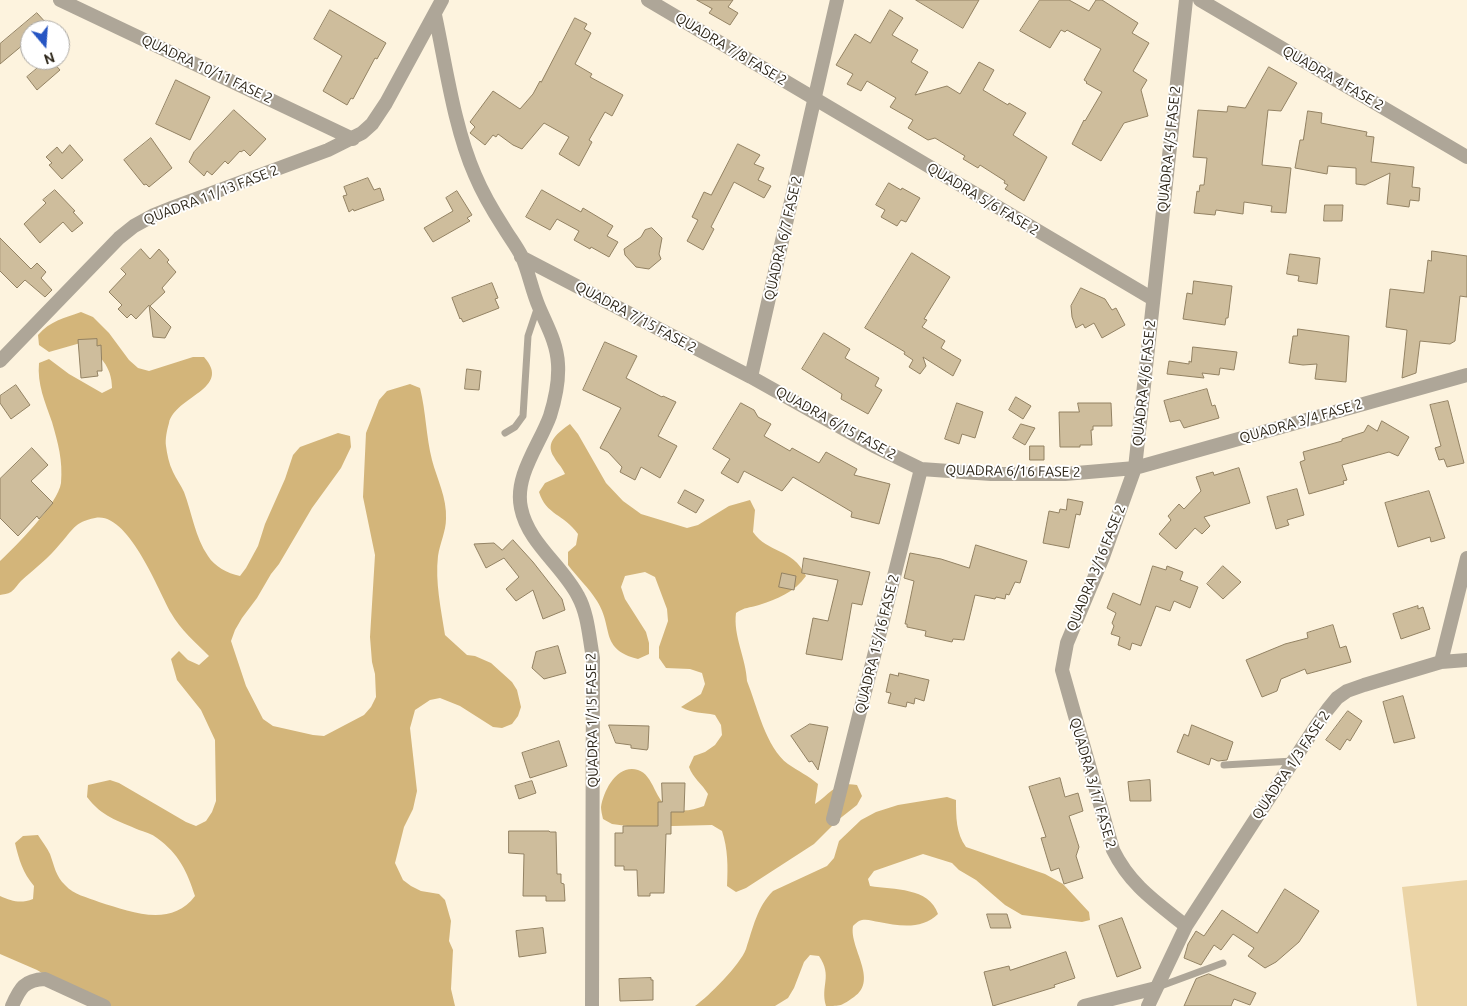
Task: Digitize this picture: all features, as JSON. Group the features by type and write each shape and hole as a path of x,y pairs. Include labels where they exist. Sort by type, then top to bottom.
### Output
{"street":[{"name":"QUADRA 10/11 FASE 2","path":"60,0 353,139"},
{"name":"QUADRA 11/13 FASE 2","path":"0,361 98,259 134,226 174,207 328,150 353,139 372,124 386,104 442,0"},
{"name":"QUADRA 7/8 FASE 2","path":"648,0 814,98"},
{"name":"QUADRA 6/7 FASE 2","path":"751,377 837,0"},
{"name":"QUADRA 4/5 FASE 2","path":"1153,299 1186,0"},
{"name":"QUADRA 4 FASE 2","path":"1200,0 1467,157"},
{"path":"435,15 453,104 468,157 493,212 522,257"},
{"name":"QUADRA 5/6 FASE 2","path":"814,98 1153,299"},
{"name":"QUADRA 1/15 FASE 2","path":"522,257 538,306 554,339 558,364 556,388 550,415 526,469 521,486 521,508 531,532 571,583 579,597 584,608 593,658 592,1006"},
{"name":"QUADRA 7/15 FASE 2","path":"522,257 751,377"},
{"name":"QUADRA 4/6 FASE 2","path":"1135,468 1153,299"},
{"name":"QUADRA 3/4 FASE 2","path":"1135,468 1467,375"},
{"name":"QUADRA 6/15 FASE 2","path":"751,377 874,446 921,469"},
{"name":"QUADRA 6/16 FASE 2","path":"921,469 991,474 1065,474 1135,468"},
{"name":"QUADRA 3/16 FASE 2","path":"1062,670 1067,643 1103,557 1135,468"},
{"name":"QUADRA 15/16 FASE 2","path":"833,819 921,469"},
{"path":"1441,662 1467,558"},
{"name":"QUADRA 1/3 FASE 2","path":"1148,1006 1186,926 1294,760 1337,698 1347,691 1364,685 1441,662 1467,660"},
{"name":"QUADRA 3/17 FASE 2","path":"1062,670 1112,850 1125,874 1144,893 1186,926"},
{"path":"12,1006 20,989 30,982 45,980 104,1006"},
{"path":"1084,1006 1156,988"}],"lane":[{"path":"505,433 515,427 523,416 528,336 538,306"},
{"path":"1224,765 1294,760"},
{"path":"1156,988 1223,963"}],"shaded area":[{"path":"81,312 93,317 138,368 149,371 193,357 204,357 211,368 212,377 207,385 173,414 166,434 166,443 170,466 184,492 200,541 211,560 226,571 240,576 246,568 258,546 293,455 300,447 338,433 350,436 351,447 341,468 312,508 279,564 242,618 231,641 246,686 263,719 273,726 313,735 324,736 364,715 376,697 370,637 375,555 363,497 366,433 379,400 387,391 410,384 420,388 430,451 446,511 445,528 437,566 445,635 467,655 475,656 491,663 512,682 517,690 521,707 518,716 512,724 502,728 493,727 460,706 440,698 430,700 415,710 410,728 417,791 413,809 404,827 395,863 403,880 411,886 421,891 439,894 445,900 451,921 449,941 453,950 451,989 455,1006 111,1006 72,991 37,970 0,954 0,896 16,901 33,899 34,886 22,866 15,843 23,836 38,835 50,854 62,882 77,893 99,902 137,913 163,915 185,906 195,896 185,871 171,850 153,835 104,814 87,797 88,785 110,780 119,783 196,826 206,821 216,801 215,740 201,710 177,680 171,659 179,651 188,660 199,665 209,656 179,625 140,554 119,527 107,519 95,518 78,524 51,554 12,591 0,595 0,561 45,513 58,492 61,483 60,452 40,386 39,363 49,359 69,374 102,393 112,388 110,373 104,362 84,342 49,352 39,345 38,335 47,326"},
{"path":"570,424 578,434 606,483 623,501 641,514 687,528 698,525 729,506 750,500 755,510 753,532 766,544 794,560 806,576 802,582 785,594 766,603 736,613 736,630 747,681 763,726 780,757 818,784 815,804 834,789 844,785 857,785 862,796 857,805 838,820 814,844 746,888 736,892 727,886 727,858 722,831 712,825 635,827 612,824 603,819 601,807 608,786 618,775 631,769 638,770 648,777 661,800 670,808 687,810 704,806 708,794 689,767 694,756 705,752 715,745 722,735 721,725 715,715 694,712 681,707 701,694 705,684 702,673 690,669 666,668 659,658 659,647 668,621 667,609 655,577 645,572 625,576 621,587 625,599 646,632 649,643 649,654 638,659 626,655 612,643 597,601 568,565 568,552 576,545 578,534 573,527 546,505 539,492 545,483 565,474 551,452 551,447 554,438"},
{"path":"947,797 956,800 958,830 966,847 1045,874 1063,884 1089,912 1090,920 1082,922 1022,915 1005,905 976,880 959,870 952,863 923,854 874,871 868,879 870,886 900,889 919,894 933,905 938,914 925,923 918,925 910,926 861,920 854,925 853,935 864,973 864,982 861,990 850,1000 841,1005 826,1006 824,992 826,976 823,963 819,956 810,955 804,962 788,998 775,1006 695,1006 724,980 743,956 759,911 773,891 827,866 834,858 839,841 861,820 876,812 898,805"},
{"path":"1467,880 1467,1006 1417,1006 1402,887"}],"building":[{"path":"697,0 733,0 728,7 738,13 730,25 709,13 712,9"},
{"path":"916,0 979,0 963,28"},
{"path":"1040,0 1069,0 1089,11 1096,0 1102,0 1138,23 1132,33 1149,43 1133,71 1147,80 1141,90 1148,116 1124,123 1101,161 1072,144 1084,120 1102,92 1084,80 1101,49 1067,30 1065,32 1061,30 1050,48 1020,31"},
{"path":"330,10 386,43 377,59 375,58 353,99 351,98 347,105 323,91 342,56 314,39"},
{"path":"890,10 903,18 892,35 918,50 911,62 928,72 915,95 947,86 960,94 979,62 994,70 983,90 1026,113 1013,135 1047,157 1024,201 1005,189 1008,185 1004,183 1005,181 980,165 978,168 963,159 965,156 935,138 928,140 908,128 913,120 890,107 896,98 867,81 861,91 847,84 853,74 836,65 855,34 870,43"},
{"path":"37,13 43,20 29,20"},
{"path":"575,18 587,24 584,29 591,33 575,64 592,74 590,77 623,95 612,116 605,112 589,140 592,142 579,166 559,154 569,137 544,123 522,149 498,134 496,137 493,135 485,145 470,133 475,127 470,122 493,91 520,109 541,82"},
{"path":"20,27 20,47 0,64 0,44"},
{"path":"1269,67 1297,83 1281,111 1268,110 1262,165 1291,168 1286,213 1271,212 1272,206 1244,202 1243,214 1216,210 1215,215 1194,213 1197,191 1199,192 1200,185 1204,185 1207,158 1193,157 1198,110 1227,112 1228,106 1245,108"},
{"path":"35,70 60,70 37,90 27,77"},
{"path":"176,80 210,97 190,140 156,124"},
{"path":"234,110 266,139 250,156 244,150 240,151 228,164 225,161 212,175 207,171 204,176 189,162 194,152"},
{"path":"1308,111 1322,113 1321,123 1367,132 1366,136 1374,137 1371,162 1414,167 1412,187 1420,188 1419,201 1410,200 1409,207 1387,204 1390,173 1365,185 1356,184 1356,168 1328,166 1327,174 1295,168 1300,140 1303,140"},
{"path":"151,138 172,168 149,187 146,184 144,185 124,160"},
{"path":"738,144 760,155 754,164 764,168 758,180 771,186 764,198 734,182 711,227 714,229 703,250 687,241 698,220 692,217 704,192 711,195"},
{"path":"70,145 83,160 62,179 49,165 52,163 46,157 57,147 62,153"},
{"path":"368,178 374,190 380,188 384,200 354,211 353,209 349,212 343,196 347,195 344,187"},
{"path":"889,183 920,198 906,222 901,220 897,226 881,217 885,210 876,205"},
{"path":"55,190 75,211 73,212 83,223 72,232 63,222 40,243 24,224 46,203 43,200"},
{"path":"542,190 581,212 583,208 613,226 607,236 618,242 609,257 574,240 579,231 557,219 550,230 526,217"},
{"path":"457,191 472,215 467,218 470,221 433,242 424,228 453,211 446,198"},
{"path":"1325,205 1343,205 1342,221 1324,221"},
{"path":"652,228 662,238 659,254 661,259 649,269 636,267 625,255 624,249 641,237 645,230"},
{"path":"0,238 31,269 37,263 46,272 41,278 52,290 45,297 25,280 17,288 0,271"},
{"path":"141,249 150,259 159,249 169,260 167,262 176,272 162,288 165,292 150,306 171,327 165,338 153,337 149,305 136,319 131,314 127,318 118,309 122,305 109,292 126,274 121,269"},
{"path":"1432,251 1467,256 1467,297 1460,296 1455,341 1450,344 1420,341 1416,373 1402,378 1407,330 1386,327 1390,289 1424,293 1428,260 1431,261"},
{"path":"912,253 950,277 924,319 927,320 922,327 945,341 941,348 961,360 953,376 923,357 926,366 920,374 909,367 913,360 904,354 905,352 865,328"},
{"path":"1290,254 1320,258 1317,284 1298,281 1299,276 1287,274"},
{"path":"1194,281 1232,286 1228,318 1226,318 1225,325 1183,319 1187,293 1192,294"},
{"path":"492,283 498,298 495,299 499,308 463,322 452,298"},
{"path":"1081,288 1105,299 1112,310 1116,308 1125,325 1102,338 1094,323 1085,328 1083,324 1076,328 1071,306"},
{"path":"1298,329 1349,336 1346,382 1315,379 1317,364 1289,363 1293,336 1297,336"},
{"path":"824,333 850,349 845,358 879,378 875,386 882,390 868,414 841,399 842,394 802,369"},
{"path":"97,339 97,346 101,345 102,371 97,371 98,376 81,378 78,340"},
{"path":"605,342 637,356 626,378 662,397 676,402 658,436 677,446 660,478 641,467 635,480 620,472 622,467 608,452 600,448 621,408 583,390"},
{"path":"1193,347 1237,352 1234,370 1220,368 1219,375 1202,373 1204,378 1167,374 1169,361 1189,364 1189,361 1191,362"},
{"path":"467,369 481,371 479,390 465,389"},
{"path":"16,385 30,405 11,419 0,403 0,396"},
{"path":"1207,389 1212,406 1215,405 1219,418 1184,428 1180,420 1170,422 1164,401"},
{"path":"1016,397 1031,406 1023,419 1009,410"},
{"path":"1448,401 1464,463 1447,467 1444,459 1439,460 1435,448 1441,446 1430,405"},
{"path":"741,403 754,410 758,417 771,424 764,436 790,451 792,448 819,463 826,452 857,469 854,475 890,484 879,524 851,517 852,512 793,477 782,491 744,471 738,483 721,473 730,459 713,449"},
{"path":"957,403 983,412 975,438 962,434 959,444 945,439"},
{"path":"1078,403 1111,403 1112,426 1093,426 1093,430 1091,430 1092,445 1060,447 1059,412 1079,412"},
{"path":"1382,421 1409,437 1398,456 1389,452 1342,465 1347,480 1343,481 1344,484 1309,494 1300,462 1305,460 1303,452 1342,441 1342,439 1364,432 1368,425 1377,431"},
{"path":"1021,424 1035,428 1025,445 1013,438"},
{"path":"1030,446 1044,446 1044,460 1030,460"},
{"path":"32,448 48,465 31,481 53,503 39,519 37,516 18,536 0,518 0,479"},
{"path":"1239,468 1250,503 1204,517 1210,526 1202,534 1195,528 1176,549 1159,534 1171,520 1168,516 1179,504 1184,509 1201,491 1196,477 1213,472 1214,475"},
{"path":"1297,489 1304,515 1287,520 1289,525 1276,529 1267,497"},
{"path":"685,490 704,500 696,513 678,503"},
{"path":"1429,491 1445,538 1431,542 1430,537 1398,547 1385,503"},
{"path":"1068,499 1083,502 1080,515 1076,514 1069,548 1043,543 1049,511 1059,513 1060,509 1066,510"},
{"path":"513,540 562,599 565,610 543,619 533,590 516,601 506,589 519,577 504,558 486,568 474,544 494,543 502,550"},
{"path":"976,545 1027,561 1020,583 1015,582 1009,595 1006,594 1005,599 975,595 964,640 953,639 952,642 925,636 926,631 907,627 907,624 905,624 914,581 904,578 910,553 941,559 969,568"},
{"path":"804,558 870,572 862,605 852,603 842,660 806,654 813,618 828,621 838,580 802,573"},
{"path":"1153,566 1166,570 1167,566 1183,572 1180,580 1198,587 1190,608 1174,601 1170,611 1156,606 1141,646 1132,643 1130,650 1118,645 1120,637 1111,634 1114,626 1112,623 1116,613 1107,608 1113,593 1140,605"},
{"path":"1223,566 1241,582 1223,599 1207,584"},
{"path":"782,573 796,576 794,590 779,587"},
{"path":"1418,606 1418,609 1423,607 1430,629 1401,639 1393,614"},
{"path":"1333,625 1340,648 1346,646 1351,662 1307,674 1305,669 1281,679 1277,691 1262,697 1246,660 1285,644 1308,638 1307,633"},
{"path":"558,646 566,673 544,679 532,668 536,652"},
{"path":"899,673 929,680 924,701 915,698 914,704 907,702 906,707 888,703 891,693 886,692 890,674 898,676"},
{"path":"1403,696 1415,738 1394,743 1383,702"},
{"path":"1348,711 1362,721 1350,741 1347,739 1340,750 1326,740"},
{"path":"810,724 828,727 818,770 812,761 809,762 791,736"},
{"path":"609,725 649,726 647,750 631,748 631,745 616,743"},
{"path":"1192,725 1233,742 1227,760 1218,761 1211,758 1209,765 1177,752 1184,734 1188,736"},
{"path":"559,741 567,766 530,778 522,753"},
{"path":"1060,778 1065,797 1078,793 1083,811 1069,816 1079,847 1076,856 1083,878 1064,884 1059,868 1051,871 1041,838 1046,837 1029,787"},
{"path":"1150,780 1151,801 1130,801 1128,782"},
{"path":"532,781 536,793 519,799 515,786"},
{"path":"662,783 685,783 684,812 671,812 671,834 666,834 664,893 650,893 650,896 638,896 637,870 624,870 624,866 615,866 615,833 623,833 623,826 658,826 658,802 662,802"},
{"path":"509,831 556,832 557,874 561,874 561,883 564,884 565,901 546,901 546,896 523,896 524,854 509,853"},
{"path":"1285,889 1319,911 1299,942 1276,962 1265,968 1248,956 1254,948 1233,934 1221,950 1214,945 1201,965 1184,958 1188,944 1196,931 1204,936 1222,910 1257,933"},
{"path":"987,914 1007,914 1011,928 991,928"},
{"path":"1122,918 1141,968 1117,977 1099,926"},
{"path":"543,928 546,953 519,957 516,931"},
{"path":"1066,952 1075,978 1054,985 1055,987 993,1006 984,972 1009,966 1010,970"},
{"path":"1209,974 1256,993 1250,1005 1234,999 1231,1006 1184,1006 1196,979"},
{"path":"651,978 653,980 653,1000 620,1001 619,979"}]}
